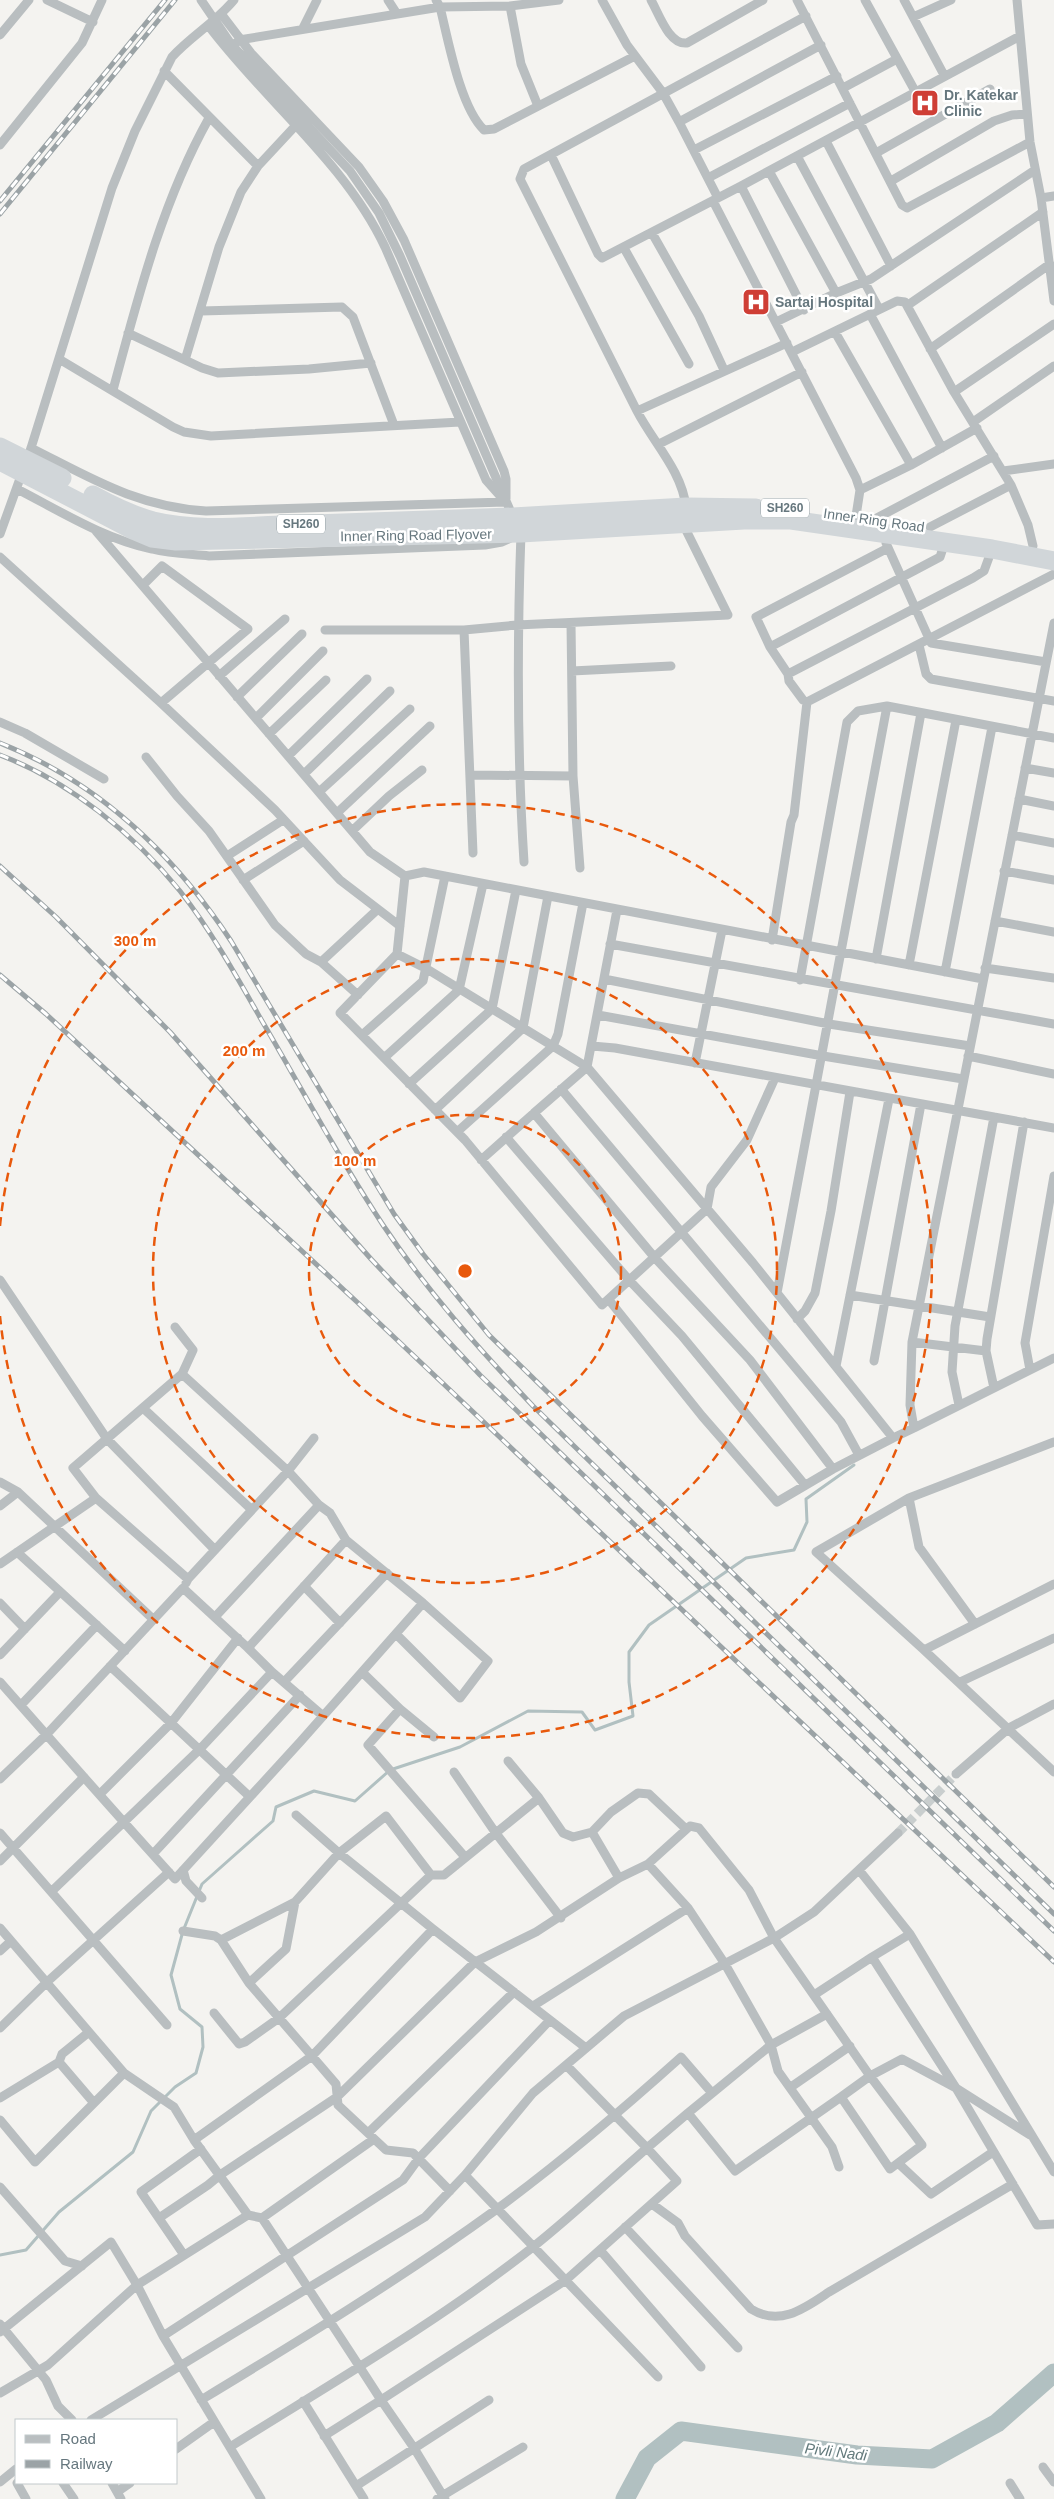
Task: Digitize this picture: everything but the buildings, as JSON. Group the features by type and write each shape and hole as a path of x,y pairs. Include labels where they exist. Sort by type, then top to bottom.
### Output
{"highway":[{"name":"Inner Ring Road Flyover","path":"0,447 111,504 151,520 175,525 213,527 506,521"},
{"name":"Inner Ring Road Flyover","path":"0,461 152,538 197,542 311,537 506,521"},
{"name":"Inner Ring Road","path":"506,521 684,516 778,508 875,529 1054,560"},
{"name":"Inner Ring Road","path":"684,516 744,520 791,520 875,529 930,527 1054,550"}],"street":[{"path":"0,35 29,0"},
{"path":"47,0 93,22"},
{"path":"0,145 70,61 82,43 102,0"},
{"path":"17,489 94,528 151,549 209,556 485,545 502,542 506,521 421,305 389,232 365,192 330,149 244,60 201,0"},
{"path":"0,534 31,448 112,188 123,159 172,57 183,45 222,15 234,0"},
{"path":"304,28 317,0"},
{"path":"388,0 396,14"},
{"path":"227,50 239,40 396,14 441,2 510,6 559,0"},
{"path":"602,0 635,56 663,93 694,150 708,178 715,200 860,490 875,529 903,578 931,643 1048,666"},
{"path":"651,0 674,39 680,44 687,43 763,0"},
{"path":"797,0 902,204 906,208 912,207 1030,142"},
{"path":"865,0 915,91"},
{"path":"904,0 944,75"},
{"path":"913,17 951,0"},
{"path":"1016,0 1030,142 1042,198 1054,301"},
{"path":"441,2 462,88 476,122 484,130 494,130 635,56"},
{"path":"510,6 521,64 538,106"},
{"path":"222,15 239,40 359,166 394,220 504,471 506,479 506,521 518,625 519,776 524,862"},
{"path":"325,630 464,630 518,625 728,615 684,516 682,488 659,444 637,411 520,179 524,169 806,16"},
{"path":"208,25 227,50 345,182 376,228 460,422 506,521"},
{"path":"551,155 598,254 602,258 607,257 1020,36"},
{"path":"679,122 821,45"},
{"path":"843,88 897,59"},
{"path":"164,71 258,166"},
{"path":"694,150 837,76"},
{"path":"876,153 990,89"},
{"path":"708,178 850,103"},
{"path":"185,360 220,247 241,192 258,166 309,113"},
{"path":"891,182 994,121 1012,115 1027,114"},
{"path":"114,390 128,333 158,233 194,146 209,118"},
{"path":"826,141 891,266"},
{"path":"797,156 865,282 875,312 942,448"},
{"path":"776,322 836,293 865,282 1035,170"},
{"path":"769,171 836,293"},
{"path":"741,186 804,310"},
{"path":"1042,198 1054,196"},
{"path":"908,305 1043,212"},
{"path":"652,234 698,316 724,370"},
{"path":"624,248 689,364"},
{"path":"930,349 1050,264"},
{"path":"792,352 897,301 905,302 954,392 1011,485 1028,525 1033,546"},
{"path":"201,311 342,307 353,317 394,425"},
{"path":"954,392 1054,324"},
{"path":"835,332 912,465"},
{"path":"128,333 210,372 228,374 371,363"},
{"path":"637,411 787,343"},
{"path":"59,359 114,390 173,427 196,434 460,422"},
{"path":"860,490 942,448 1054,366"},
{"path":"659,444 802,372"},
{"path":"31,448 133,498 179,509 506,521"},
{"path":"772,940 791,822 794,815 807,702 789,682 788,674 770,648 756,617 875,529 994,456"},
{"path":"1003,471 1054,464"},
{"path":"930,527 1011,485"},
{"path":"94,528 370,852 405,876 424,872 983,979"},
{"path":"770,648 940,557 945,542"},
{"path":"788,674 984,571 992,549"},
{"path":"0,558 161,703 283,820 340,880 400,926"},
{"path":"143,586 162,566 248,629 161,703"},
{"path":"807,702 856,675 930,640 1054,574"},
{"path":"219,676 285,619"},
{"path":"571,623 573,776 580,868"},
{"path":"914,1428 910,1405 912,1342 1004,870 1039,699 1048,666 1054,623"},
{"path":"464,630 473,853"},
{"path":"237,696 302,634"},
{"path":"919,645 926,674 931,679 1054,701"},
{"path":"256,718 323,651"},
{"path":"572,671 671,666"},
{"path":"288,756 367,679"},
{"path":"269,734 326,680"},
{"path":"304,774 390,691"},
{"path":"800,980 846,722 858,711 887,706 1054,738"},
{"path":"777,1293 836,987 887,706"},
{"path":"319,792 410,709"},
{"path":"876,959 921,713"},
{"path":"909,965 956,720"},
{"path":"0,722 25,733 104,779"},
{"path":"337,813 430,726"},
{"path":"945,972 992,727"},
{"path":"146,756 177,796 209,831 275,925 306,954 321,962 358,995"},
{"path":"1025,768 1054,773"},
{"path":"352,831 389,796 422,770"},
{"path":"470,775 573,776"},
{"path":"1019,799 1054,806"},
{"path":"227,856 283,820"},
{"path":"1012,835 1054,843"},
{"path":"243,880 304,841"},
{"path":"1004,870 1054,880"},
{"path":"405,876 397,954 340,1013 457,1132 602,1306 707,1210 712,1187 747,1140 775,1078"},
{"path":"362,1035 420,984 426,969 445,876"},
{"path":"384,1058 459,990 483,884"},
{"path":"410,1084 492,1009 516,890"},
{"path":"435,1110 523,1028 548,896"},
{"path":"457,1132 552,1046 558,1034 583,903"},
{"path":"321,962 378,909"},
{"path":"482,1160 587,1067 617,910"},
{"path":"994,921 1054,932"},
{"path":"695,1063 722,930"},
{"path":"610,944 836,987 1054,1024"},
{"path":"397,954 426,969 587,1067 777,1293 893,1438"},
{"path":"985,968 1054,978"},
{"path":"604,978 829,1024 970,1046"},
{"path":"598,1014 823,1056 963,1079"},
{"path":"592,1046 615,1048 1054,1128"},
{"path":"968,1056 1054,1074"},
{"path":"562,1089 841,1422 859,1455"},
{"path":"797,1318 805,1311 815,1293 831,1211 850,1092"},
{"path":"836,1366 889,1099"},
{"path":"874,1361 921,1104"},
{"path":"534,1113 655,1258 750,1360 832,1469"},
{"path":"959,1405 952,1372 953,1348 994,1117"},
{"path":"994,1388 986,1351 990,1317 1024,1122"},
{"path":"506,1137 629,1280 682,1336 806,1485"},
{"path":"1030,1370 1025,1343 1054,1176"},
{"path":"0,1280 107,1439 215,1550"},
{"path":"850,1295 990,1317"},
{"path":"608,1300 702,1416 776,1502 859,1455 1054,1358"},
{"path":"175,1327 193,1350 182,1374 73,1468 96,1498 186,1584 215,1617 272,1672 323,1716"},
{"path":"912,1342 986,1351"},
{"path":"182,1374 288,1471 319,1505 330,1513 346,1540 423,1603 488,1661 460,1698 396,1634"},
{"path":"143,1408 252,1510"},
{"path":"0,1779 46,1734 154,1620 288,1471 314,1438"},
{"path":"1054,1442 909,1498 816,1552 960,1682 1054,1772"},
{"path":"0,1482 18,1492 154,1620"},
{"path":"0,1506 18,1492"},
{"path":"0,1564 96,1498"},
{"path":"909,1498 919,1548 975,1624"},
{"path":"215,1617 319,1505"},
{"path":"248,1648 346,1540"},
{"path":"17,1552 125,1650"},
{"path":"284,1682 387,1573"},
{"path":"924,1650 1054,1584"},
{"path":"304,1586 340,1623"},
{"path":"0,1655 60,1592"},
{"path":"0,1603 25,1629"},
{"path":"1,1684 175,1879 423,1603"},
{"path":"21,1705 97,1625"},
{"path":"100,1794 171,1723 238,1638"},
{"path":"960,1682 1054,1638"},
{"path":"110,1666 250,1797"},
{"path":"52,1891 200,1749 272,1672"},
{"path":"362,1672 400,1709 434,1737"},
{"path":"153,1854 300,1695"},
{"path":"956,1774 1009,1728 1054,1704"},
{"path":"400,1709 368,1744 465,1857"},
{"path":"508,1761 539,1798 563,1833 574,1837 592,1832 611,1812 638,1793 649,1794 685,1828"},
{"path":"454,1772 495,1832 561,1918"},
{"path":"0,1860 84,1777"},
{"path":"221,1940 295,1902 339,1853 386,1816 431,1874 444,1876 495,1832 539,1798"},
{"path":"296,1815 339,1853 433,1929 586,2048"},
{"path":"159,2218 337,2097 475,1962 561,1918 619,1878 648,1864 685,1828 690,1826 699,1828 749,1890 774,1938 870,2076 922,2145 890,2169 841,2097"},
{"path":"592,1832 619,1878"},
{"path":"0,1833 11,1848 52,1891 167,2025"},
{"path":"93,2419 425,2217 465,2175 533,2093 624,2016 774,1938 814,1912 898,1833"},
{"path":"648,1864 688,1908 725,1964 771,2045 778,2071 813,2117 832,2147 839,2167"},
{"path":"183,1870 186,1881 202,1898"},
{"path":"859,1870 910,1934 1054,2172"},
{"path":"0,2028 46,1982 169,1872"},
{"path":"214,2013 239,2044 246,2042 279,2018 431,1874"},
{"path":"249,1983 286,1949 295,1902"},
{"path":"533,2006 688,1908"},
{"path":"0,1928 124,2073 174,2107 194,2140 248,2215 262,2218 414,2448 442,2498 523,2447"},
{"path":"194,2140 312,2056 433,1929"},
{"path":"183,1931 215,1936 221,1940 249,1983 336,2084 338,2105 386,2150 413,2153 450,2191"},
{"path":"814,1995 910,1934"},
{"path":"0,1951 11,1941"},
{"path":"872,1957 956,2088 1037,2225 1054,2224"},
{"path":"262,2218 371,2136 514,1992"},
{"path":"230,2447 450,2307 533,2247 688,2113 771,2045 827,2014"},
{"path":"163,2336 403,2180 419,2158 550,2020"},
{"path":"0,2098 58,2062 62,2054 89,2032"},
{"path":"791,2088 850,2046"},
{"path":"201,2400 330,2322 497,2209 616,2116 681,2057 712,2093"},
{"path":"688,2113 735,2171 870,2076 902,2059 956,2088 1033,2136"},
{"path":"58,2062 94,2103"},
{"path":"324,2436 566,2280 677,2181 566,2065"},
{"path":"0,2120 35,2162 124,2073"},
{"path":"184,2255 140,2192 201,2150"},
{"path":"898,2163 931,2194 993,2152"},
{"path":"465,2175 658,2377"},
{"path":"652,2204 678,2223 685,2236 751,2309 762,2316 776,2317 801,2311 829,2292 1013,2184"},
{"path":"0,2186 65,2261 82,2266"},
{"path":"0,2393 48,2365 137,2285 248,2215"},
{"path":"625,2227 738,2348"},
{"path":"71,2419 58,2406 46,2380 1,2328 111,2242 137,2285 180,2366 261,2499"},
{"path":"600,2250 701,2367"},
{"path":"356,2486 489,2400"},
{"path":"303,2401 364,2499"},
{"path":"178,2448 214,2422"},
{"path":"1043,2467 1054,2482"},
{"path":"0,2482 14,2471"},
{"path":"1010,2483 1020,2499"},
{"path":"17,2484 26,2499"},
{"path":"64,2484 74,2499"},
{"path":"113,2484 119,2496 129,2484"}],"waterway":[{"path":"0,2255 26,2250 59,2212 133,2152 151,2111 175,2087 196,2073 203,2047 202,2027 180,2009 171,1975 183,1931 202,1884 273,1821 276,1807 314,1791 355,1801 390,1770 460,1747 528,1711 582,1712 595,1730 633,1716 629,1682 629,1652 649,1625 746,1558 794,1550 807,1522 806,1499 854,1465"},
{"name":"Pivli Nadi","path":"625,2499 647,2458 681,2431 857,2455 932,2459 997,2423 1054,2373"}],"tunnel":[{"path":"898,1833 956,1774"}],"railway":[{"path":"0,201 165,0"},
{"path":"0,214 175,0"},
{"path":"0,743 36,759 69,778 101,800 158,850 184,878 231,941 394,1214 423,1254 489,1335 1054,1887"},
{"path":"0,755 51,779 99,811 142,849 180,891 224,955 336,1149 383,1225 417,1273 493,1363 533,1406 1054,1914"},
{"path":"0,866 56,917 170,1032 371,1259 480,1375 1054,1931"},
{"path":"0,975 46,1014 357,1302 1054,1962"}],"place":[{"name":"Dr. Katekar Clinic","path":"925,103"},
{"name":"Sartaj Hospital","path":"756,302"}]}
